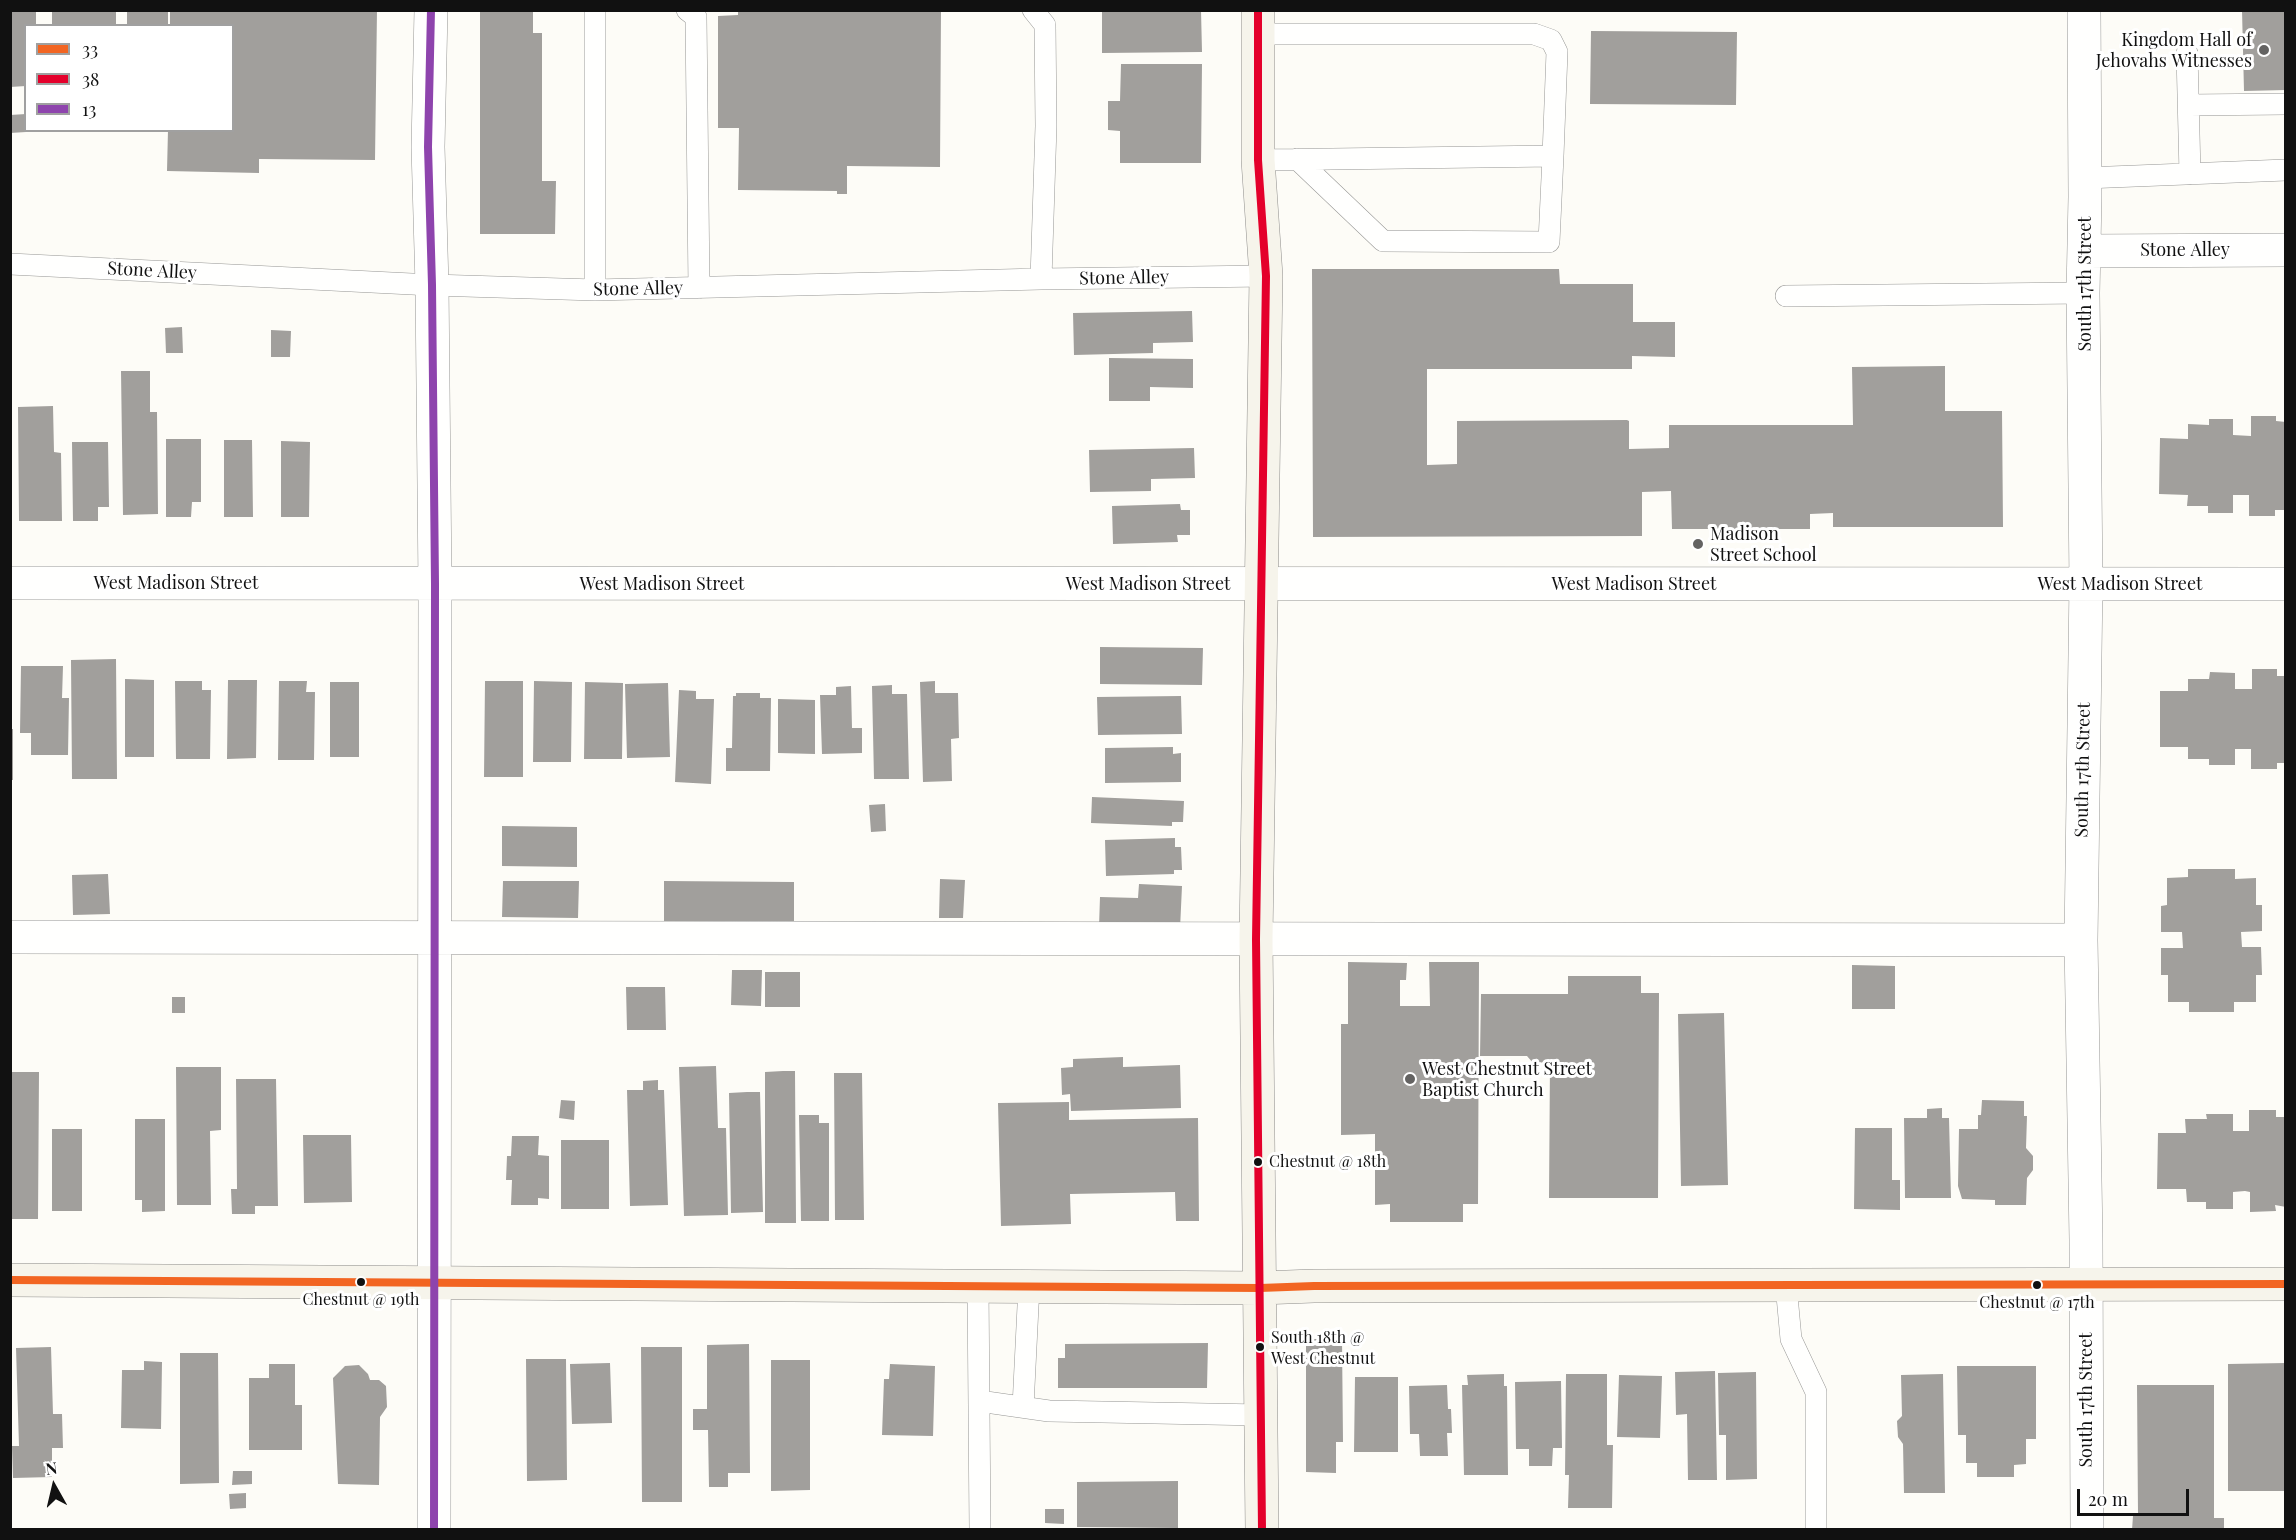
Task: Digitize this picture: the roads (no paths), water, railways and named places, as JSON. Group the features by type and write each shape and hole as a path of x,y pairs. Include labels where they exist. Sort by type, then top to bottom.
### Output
{"main road":[{"path":"1258,22 1258,160 1266,276 1256,939 1262,1530"},
{"path":"10,1280 1260,1288 2286,1284"}],"street":[{"path":"431,10 428,147 435,584 434,1530"},
{"name":"South 17th Street","path":"2084,10 2083,293 2086,584 2080,940 2086,1284 2087,1530"},
{"name":"Stone Alley","path":"2084,250 2286,250"},
{"name":"West Madison Street","path":"10,584 2286,584"},
{"path":"10,937 2080,940"}],"lane":[{"path":"595,10 595,290"},
{"path":"687,10 696,18 699,288"},
{"path":"1039,18 1046,126 1041,279"},
{"path":"1258,22 1534,34 1551,40 1557,52 1549,242 1383,242 1297,159"},
{"path":"2187,53 2190,174"},
{"path":"2189,105 2286,104"},
{"path":"1258,160 1553,156"},
{"path":"2085,178 2286,170"},
{"name":"Stone Alley","path":"10,264 432,285 595,290 1266,276"},
{"path":"1786,296 2083,293"},
{"path":"1786,1285 1791,1339 1815,1392 1816,1530"},
{"path":"978,1286 980,1530"},
{"path":"1023,1407 1029,1286"},
{"path":"979,1401 1082,1412 1261,1415"}],"place":[{"name":"Kingdom Hall of Jehovahs Witnesses","path":"2264,50"},
{"name":"Madison Street School","path":"1698,544"},
{"name":"West Chestnut Street Baptist Church","path":"1410,1079"},
{"name":"Chestnut @ 18th","path":"1258,1162"},
{"name":"Chestnut @ 19th","path":"361,1282"},
{"name":"Chestnut @ 17th","path":"2037,1285"},
{"name":"South 18th @ West Chestnut","path":"1260,1347"}]}
